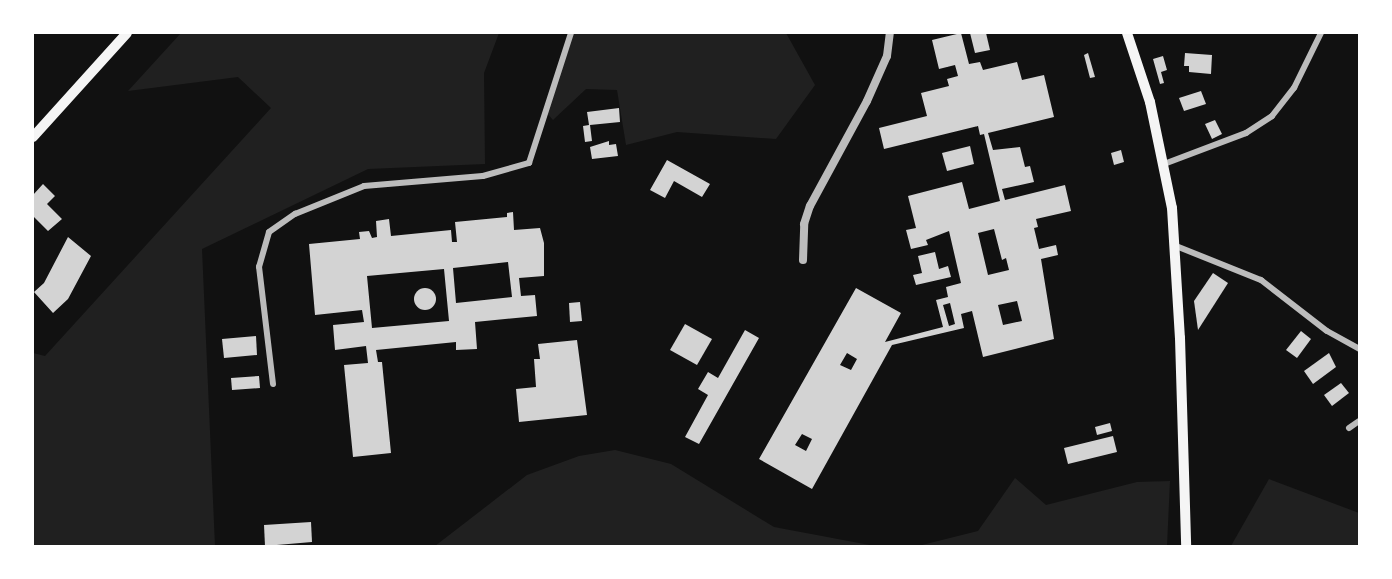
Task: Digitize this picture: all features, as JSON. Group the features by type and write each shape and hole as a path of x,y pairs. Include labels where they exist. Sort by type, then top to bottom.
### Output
{"highway":[{"path":"33,137 127,33"},
{"path":"1127,33 1150,102 1164,165 1176,246 1186,546"}],"street":[{"path":"273,384 259,267 269,232 295,214 364,186 483,176 529,163 572,33"},
{"path":"803,260 804,224 810,206 867,101 887,56 890,33"},
{"path":"1164,165 1246,133 1272,116 1294,88 1322,33"},
{"path":"1176,246 1261,280 1327,332 1359,349"},
{"path":"1349,428 1359,421"}],"shaded area":[{"path":"181,33 499,33 484,73 485,164 368,169 202,249 215,546 33,546 33,353 45,356 271,108 238,77 128,91"},
{"path":"569,33 786,33 815,85 776,139 677,132 626,145 617,90 586,89 553,120 545,111"},
{"path":"615,450 671,464 774,527 875,546 435,546 527,475 579,456"},
{"path":"1015,478 1046,505 1137,482 1170,481 1167,546 918,546 978,531"},
{"path":"1269,479 1359,513 1359,546 1231,546"}],"building":[{"path":"961,33 969,64 980,62 983,70 1017,62 1022,80 1044,75 1054,117 988,133 993,150 1020,147 1025,167 1030,166 1034,182 1002,189 1005,200 1065,185 1071,211 1036,219 1038,227 1034,228 1039,249 1056,245 1058,255 1041,259 1054,339 983,357 972,311 961,314 964,328 892,345 812,489 759,459 856,288 901,313 885,342 943,327 936,300 948,297 946,287 961,283 949,231 926,240 928,245 911,249 906,230 916,228 908,196 962,182 969,209 1000,201 984,134 980,135 978,126 884,149 879,128 927,116 921,93 949,86 947,79 958,76 955,65 939,69 932,40","holes":["994,229 1002,260 1006,258 1009,270 988,275 978,233","1017,301 1022,321 1003,325 998,305","950,303 955,324 949,326 943,305","847,353 857,359 851,370 840,365","802,434 812,439 806,451 795,445"]},
{"path":"970,33 986,33 990,50 975,53"},
{"path":"1088,53 1095,77 1090,78 1084,55"},
{"path":"1185,53 1212,55 1211,74 1189,72 1189,66 1184,66"},
{"path":"1163,56 1167,70 1161,72 1164,83 1160,84 1153,59"},
{"path":"1201,91 1206,104 1184,111 1179,98"},
{"path":"619,108 620,122 590,125 592,141 585,142 583,126 589,125 587,112"},
{"path":"1215,120 1222,134 1212,139 1205,124"},
{"path":"609,141 609,145 616,144 618,156 592,159 590,147"},
{"path":"970,146 974,164 947,171 942,153"},
{"path":"1121,150 1124,162 1114,165 1111,153"},
{"path":"667,160 710,184 702,197 674,181 665,198 650,190"},
{"path":"43,184 55,196 47,204 62,219 48,231 33,216 33,195"},
{"path":"513,212 514,230 540,228 544,243 544,276 519,278 521,296 535,295 537,316 475,322 477,349 456,350 456,342 376,350 378,362 382,362 391,453 353,457 344,365 368,363 366,346 335,350 333,325 364,322 362,310 315,315 309,244 360,239 359,232 369,231 372,238 377,237 376,221 389,219 391,236 451,230 452,242 457,242 455,222 507,217 507,213","holes":["508,262 512,297 456,303 453,268","444,269 449,321 372,328 367,276"]},
{"path":"68,237 91,256 68,299 53,313 34,292 44,283"},
{"path":"935,252 939,269 948,266 951,277 916,285 913,275 922,273 918,256"},
{"path":"1213,273 1228,283 1198,330 1194,301"},
{"path":"425,288 433,291 436,299 433,307 425,310 417,307 414,299 417,291"},
{"path":"580,302 582,321 570,322 569,303"},
{"path":"685,324 712,339 697,365 670,350"},
{"path":"745,330 759,338 699,444 685,437 708,395 698,389 708,372 718,378"},
{"path":"1301,331 1311,339 1297,358 1286,350"},
{"path":"256,336 257,355 224,358 222,339"},
{"path":"577,340 587,415 519,422 516,389 536,387 534,359 540,359 538,344"},
{"path":"1329,353 1336,367 1313,384 1304,371"},
{"path":"259,376 260,388 232,390 231,378"},
{"path":"1341,383 1349,393 1332,406 1324,395"},
{"path":"1110,423 1112,431 1097,435 1095,427"},
{"path":"1113,436 1117,452 1068,464 1064,448"},
{"path":"311,522 312,542 265,546 264,525"}]}
